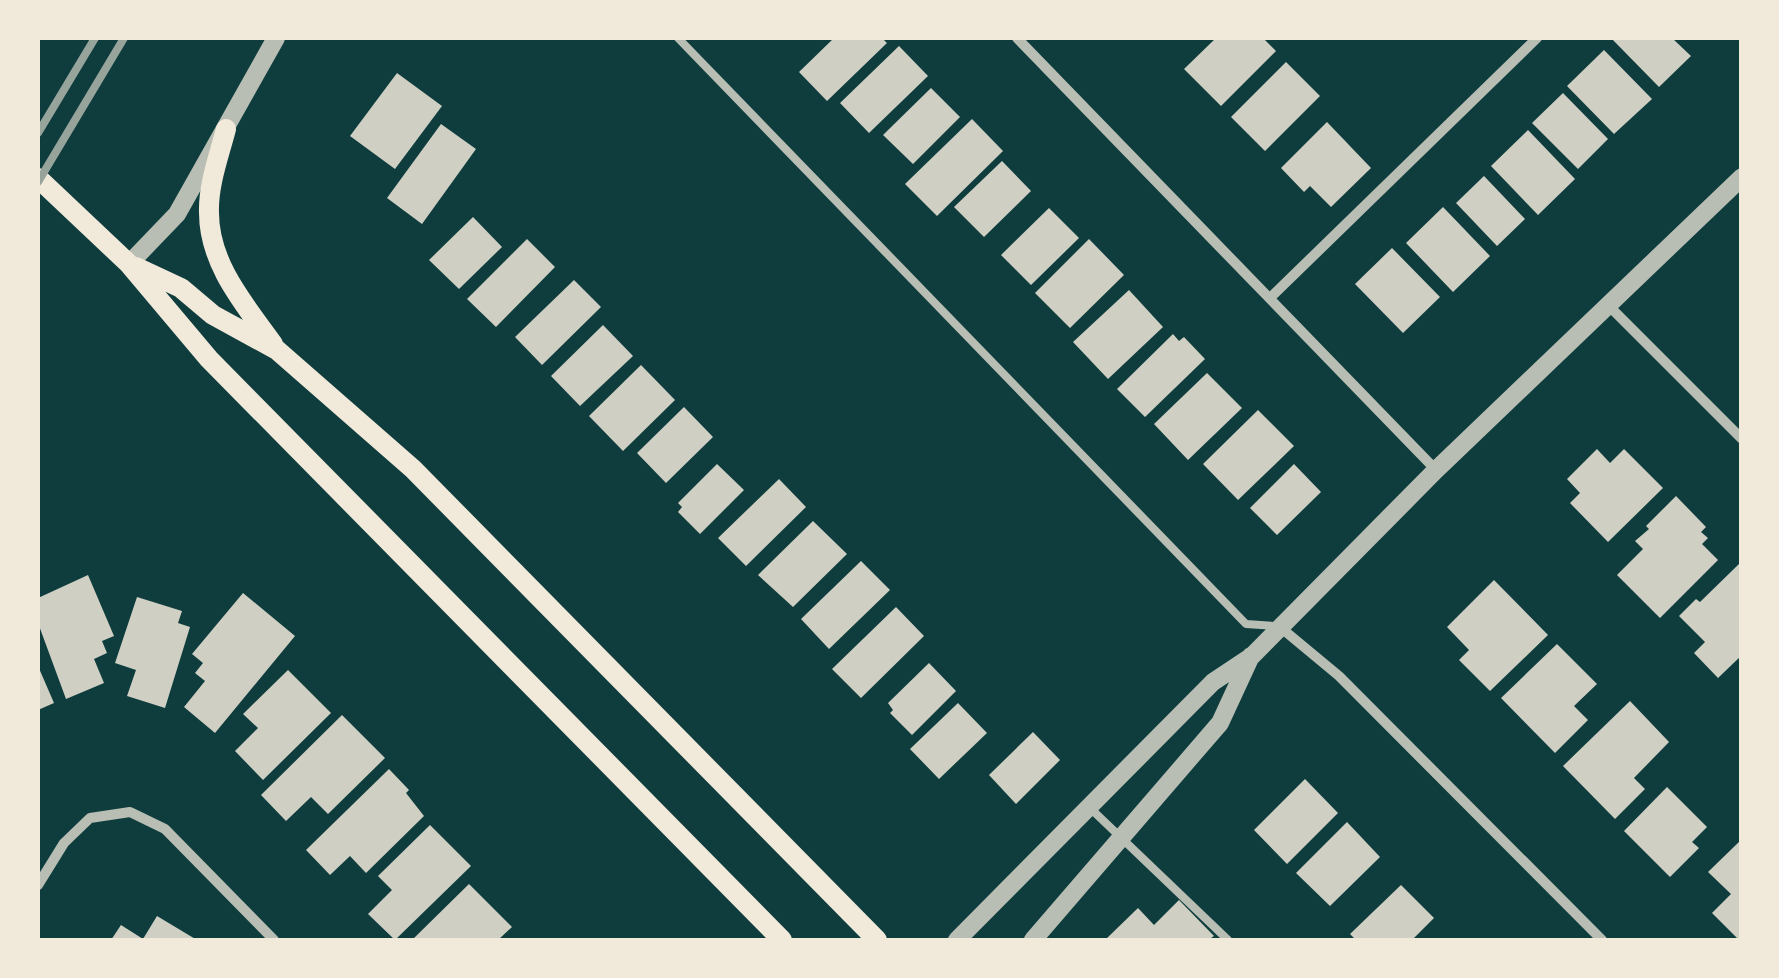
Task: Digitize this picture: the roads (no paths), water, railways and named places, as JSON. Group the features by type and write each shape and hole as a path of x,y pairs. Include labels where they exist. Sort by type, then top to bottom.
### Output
{"main road":[{"path":"226,129 212,181 208,214 212,238 219,264 276,350"},
{"path":"38,178 130,264 223,373 782,940"},
{"path":"130,264 181,288 213,315 276,350 412,469 877,940"}],"street":[{"path":"130,264 177,214 276,38"},
{"path":"1017,38 1436,470"},
{"path":"1270,298 1537,38"},
{"path":"957,940 1213,682 1252,656 1436,470 1742,177"},
{"path":"1609,306 1742,439"},
{"path":"1280,626 1340,676 1602,940"},
{"path":"1034,940 1220,723 1252,656"},
{"path":"38,885 64,843 90,818 130,812 165,829 274,940"}],"lane":[{"path":"678,38 1246,624 1280,626"},
{"path":"1089,807 1228,940"}],"railway":[{"path":"38,133 95,38"},
{"path":"38,182 124,38"}]}
